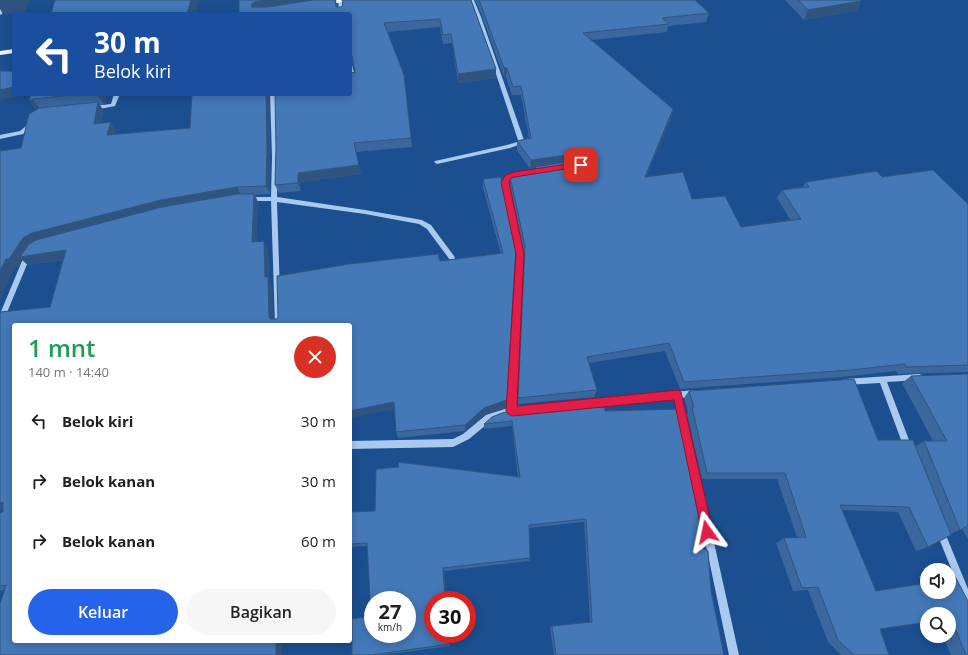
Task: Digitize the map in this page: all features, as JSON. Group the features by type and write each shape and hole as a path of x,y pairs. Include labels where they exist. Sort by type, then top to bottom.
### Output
{"main road":[{"path":"318,5 348,0"},
{"path":"0,52 12,50"}],"street":[{"path":"0,14 6,0"},
{"path":"437,162 508,147 519,143 521,140 482,24 472,0"},
{"path":"340,1 341,12"},
{"path":"352,72 354,80"},
{"path":"87,109 114,105 116,96"},
{"path":"274,96 274,199 278,323"},
{"path":"0,137 22,133 27,130 33,121"},
{"path":"512,411 520,254 505,182 508,177 514,175 551,169"},
{"path":"240,199 274,199 420,222 429,227 452,258"},
{"path":"0,322 25,261 34,249"},
{"path":"834,383 927,377"},
{"path":"882,379 910,454"},
{"path":"583,404 707,392"},
{"path":"678,395 734,655"},
{"path":"352,445 453,443 462,440 484,421 512,411 552,406"},
{"path":"936,521 968,600"}],"building":[{"path":"55,0 191,0 188,12 52,12"},
{"path":"239,0 268,0 255,2 251,5 252,7 268,7 313,0 335,0 336,7 341,7 343,5 342,0 471,0 496,69 458,74 451,34 443,35 440,19 384,23 404,75 411,138 354,143 359,165 298,173 298,183 275,185 275,96 352,96 352,72 355,73 352,56 352,12 239,12"},
{"path":"479,0 695,0 709,13 662,18 669,24 583,33 673,109 645,177 683,172 692,199 725,196 741,227 801,219 782,190 809,187 806,182 877,171 882,177 933,170 968,204 968,365 906,367 905,364 850,370 684,382 669,343 587,357 597,390 518,398 525,246 510,176 539,172 535,167 585,159 586,155 582,153 531,160 517,141 531,138 521,86 513,87 507,68 504,68"},
{"path":"798,0 860,0 861,1 808,10"},
{"path":"0,71 12,71 12,87 0,90"},
{"path":"30,96 62,96 33,99 29,101"},
{"path":"192,96 266,96 266,186 237,187 161,200 32,233 23,238 9,259 6,259 0,271 0,151 21,148 29,114 39,108 98,102 94,124 111,122 107,135 190,128"},
{"path":"501,177 516,246 507,400 484,408 465,425 396,432 394,402 352,411 352,323 12,323 12,643 276,643 276,655 0,655 0,604 6,585 0,586 0,513 3,512 3,502 0,503 0,312 50,307 66,250 20,257 29,244 36,240 162,207 237,194 254,194 252,242 264,241 265,277 268,277 269,317 271,319 277,319 277,276 349,264 438,254 440,261 503,253 483,179"},
{"path":"968,374 968,526 960,530 924,441 947,441 911,376"},
{"path":"854,379 878,440 913,440 951,535 928,547 909,507 840,505 876,591 920,584 920,599 956,599 956,578 968,601 968,655 966,655 956,630 956,607 920,607 920,623 880,629 889,655 854,655 838,640 818,587 802,588 784,538 806,537 785,473 707,473 692,407 694,407 689,391"},
{"path":"599,402 601,408 604,407 605,411 680,409 700,499 698,545 708,551 711,591 724,655 556,655 552,626 592,622 586,519 529,525 530,558 443,568 444,591 424,591 424,643 449,644 372,655 352,655 352,619 364,617 364,643 416,643 416,591 370,591 367,543 352,544 352,512 375,511 376,469 399,467 398,462 520,477 512,421 484,424 492,417 521,409"}],"route":[{"path":"581,165 514,175 508,177 505,182 519,242 520,254 512,411 520,409 678,395 707,532"}]}
